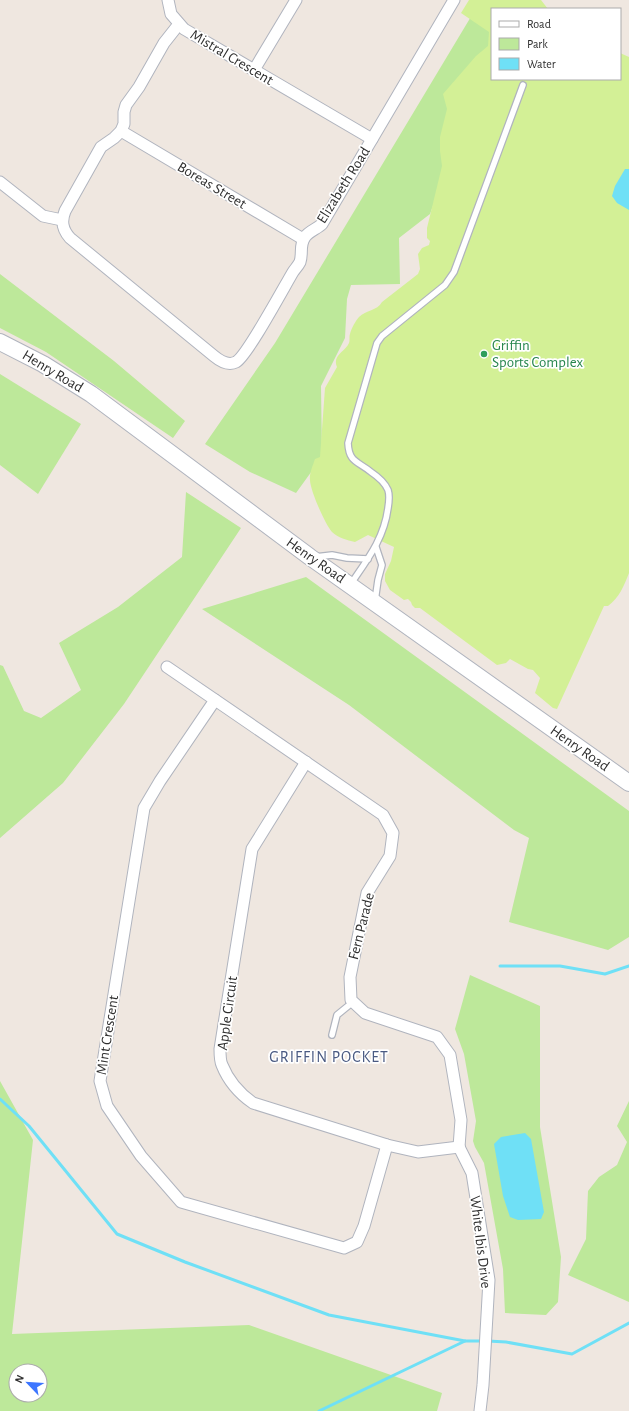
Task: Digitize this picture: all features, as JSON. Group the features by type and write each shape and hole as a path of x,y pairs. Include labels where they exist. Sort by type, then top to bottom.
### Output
{"main road":[{"name":"Henry Road","path":"0,342 43,364 91,394 310,557 629,783"}],"street":[{"path":"168,0 171,14 179,24"},
{"path":"254,70 296,0"},
{"name":"Elizabeth Road","path":"303,239 308,233 322,224 454,0"},
{"name":"Mistral Crescent","path":"121,131 124,124 124,112 126,105 139,87 164,43 179,24 189,32 372,139"},
{"path":"121,131 101,147 65,211 62,220 64,230 70,238 218,359 225,363 231,363 239,360 245,353 289,278 299,264 303,239"},
{"name":"Boreas Street","path":"121,131 303,239"},
{"path":"0,182 43,216 62,220"},
{"name":"Fern Parade","path":"167,667 383,815 393,833 390,856 366,893 350,976 351,1000 354,1002"},
{"name":"Mint Crescent","path":"215,700 160,781 144,808 100,1081 107,1106 141,1156 181,1202 344,1248 357,1242 364,1226 387,1145"},
{"name":"Apple Circuit","path":"306,762 252,849 220,1049 222,1064 228,1077 243,1096 253,1103 387,1145 418,1152 459,1147"},
{"path":"354,1002 365,1013 437,1037 450,1055 461,1120 459,1147"},
{"name":"White Ibis Drive","path":"459,1147 472,1173 489,1280 484,1385 480,1411"}],"lane":[{"path":"350,585 376,547 381,537 386,523 390,499 388,490 382,482 372,472 352,459 348,453 348,443 377,343 382,336 445,285 454,272 523,85"},
{"path":"375,603 378,580 382,565 376,547"},
{"path":"310,557 332,555 347,558 368,559"},
{"path":"332,1035 337,1015 354,1002"}],"green space":[{"name":"Griffin Sports Complex","path":"469,0 541,0 547,8 491,8 491,80 621,80 621,53 629,57 629,573 623,587 612,603 608,606 604,606 557,709 553,708 535,693 540,678 533,670 528,669 510,659 506,663 497,665 420,608 415,608 408,599 404,600 390,590 385,581 385,574 391,561 394,547 368,535 355,542 334,534 329,528 318,507 312,491 310,480 315,459 320,457 325,388 337,367 336,359 349,343 351,330 359,317 380,305 418,274 420,269 418,254 422,248 429,245 430,241 427,238 427,228 442,166 440,137 447,109 443,94 476,56 488,46 489,32 461,13"},
{"path":"481,0 491,8 491,61 443,178 430,214 399,238 400,284 351,285 347,299 345,338 321,386 322,457 296,493 250,472 205,444 275,343"},
{"path":"0,274 114,361 185,421 173,438 46,352 0,328"},
{"path":"0,374 81,424 38,494 0,465"},
{"path":"186,492 241,528 124,704 63,783 0,838 0,665 3,666 24,711 41,718 81,690 59,643 118,607 182,557"},
{"path":"306,577 629,811 629,937 608,950 509,922 529,838 514,830 349,705 202,609"},
{"path":"470,975 540,1006 540,1127 561,1257 558,1302 546,1315 505,1313 503,1269 484,1163 473,1141 476,1121 464,1054 455,1029"},
{"path":"0,1081 33,1140 12,1334 249,1325 442,1393 437,1411 0,1411"},
{"path":"629,1101 629,1302 568,1275 586,1239 588,1191 599,1177 617,1165 627,1142 617,1126"}],"water":[{"path":"625,169 629,169 629,210 617,203 612,196 615,186"},
{"path":"525,1133 531,1139 544,1212 541,1219 518,1220 510,1217 503,1196 494,1144 501,1137"}],"waterway":[{"path":"500,966 560,966 605,974 629,966"},
{"path":"0,1099 29,1126 117,1234 185,1262 329,1315 465,1341 483,1341"},
{"path":"488,1341 506,1342 572,1354 629,1323"},
{"path":"319,1411 465,1341"}],"place":[{"name":"Griffin Sports Complex","path":"484,354"}],"district":[{"name":"GRIFFIN POCKET","path":"329,1056"}]}
